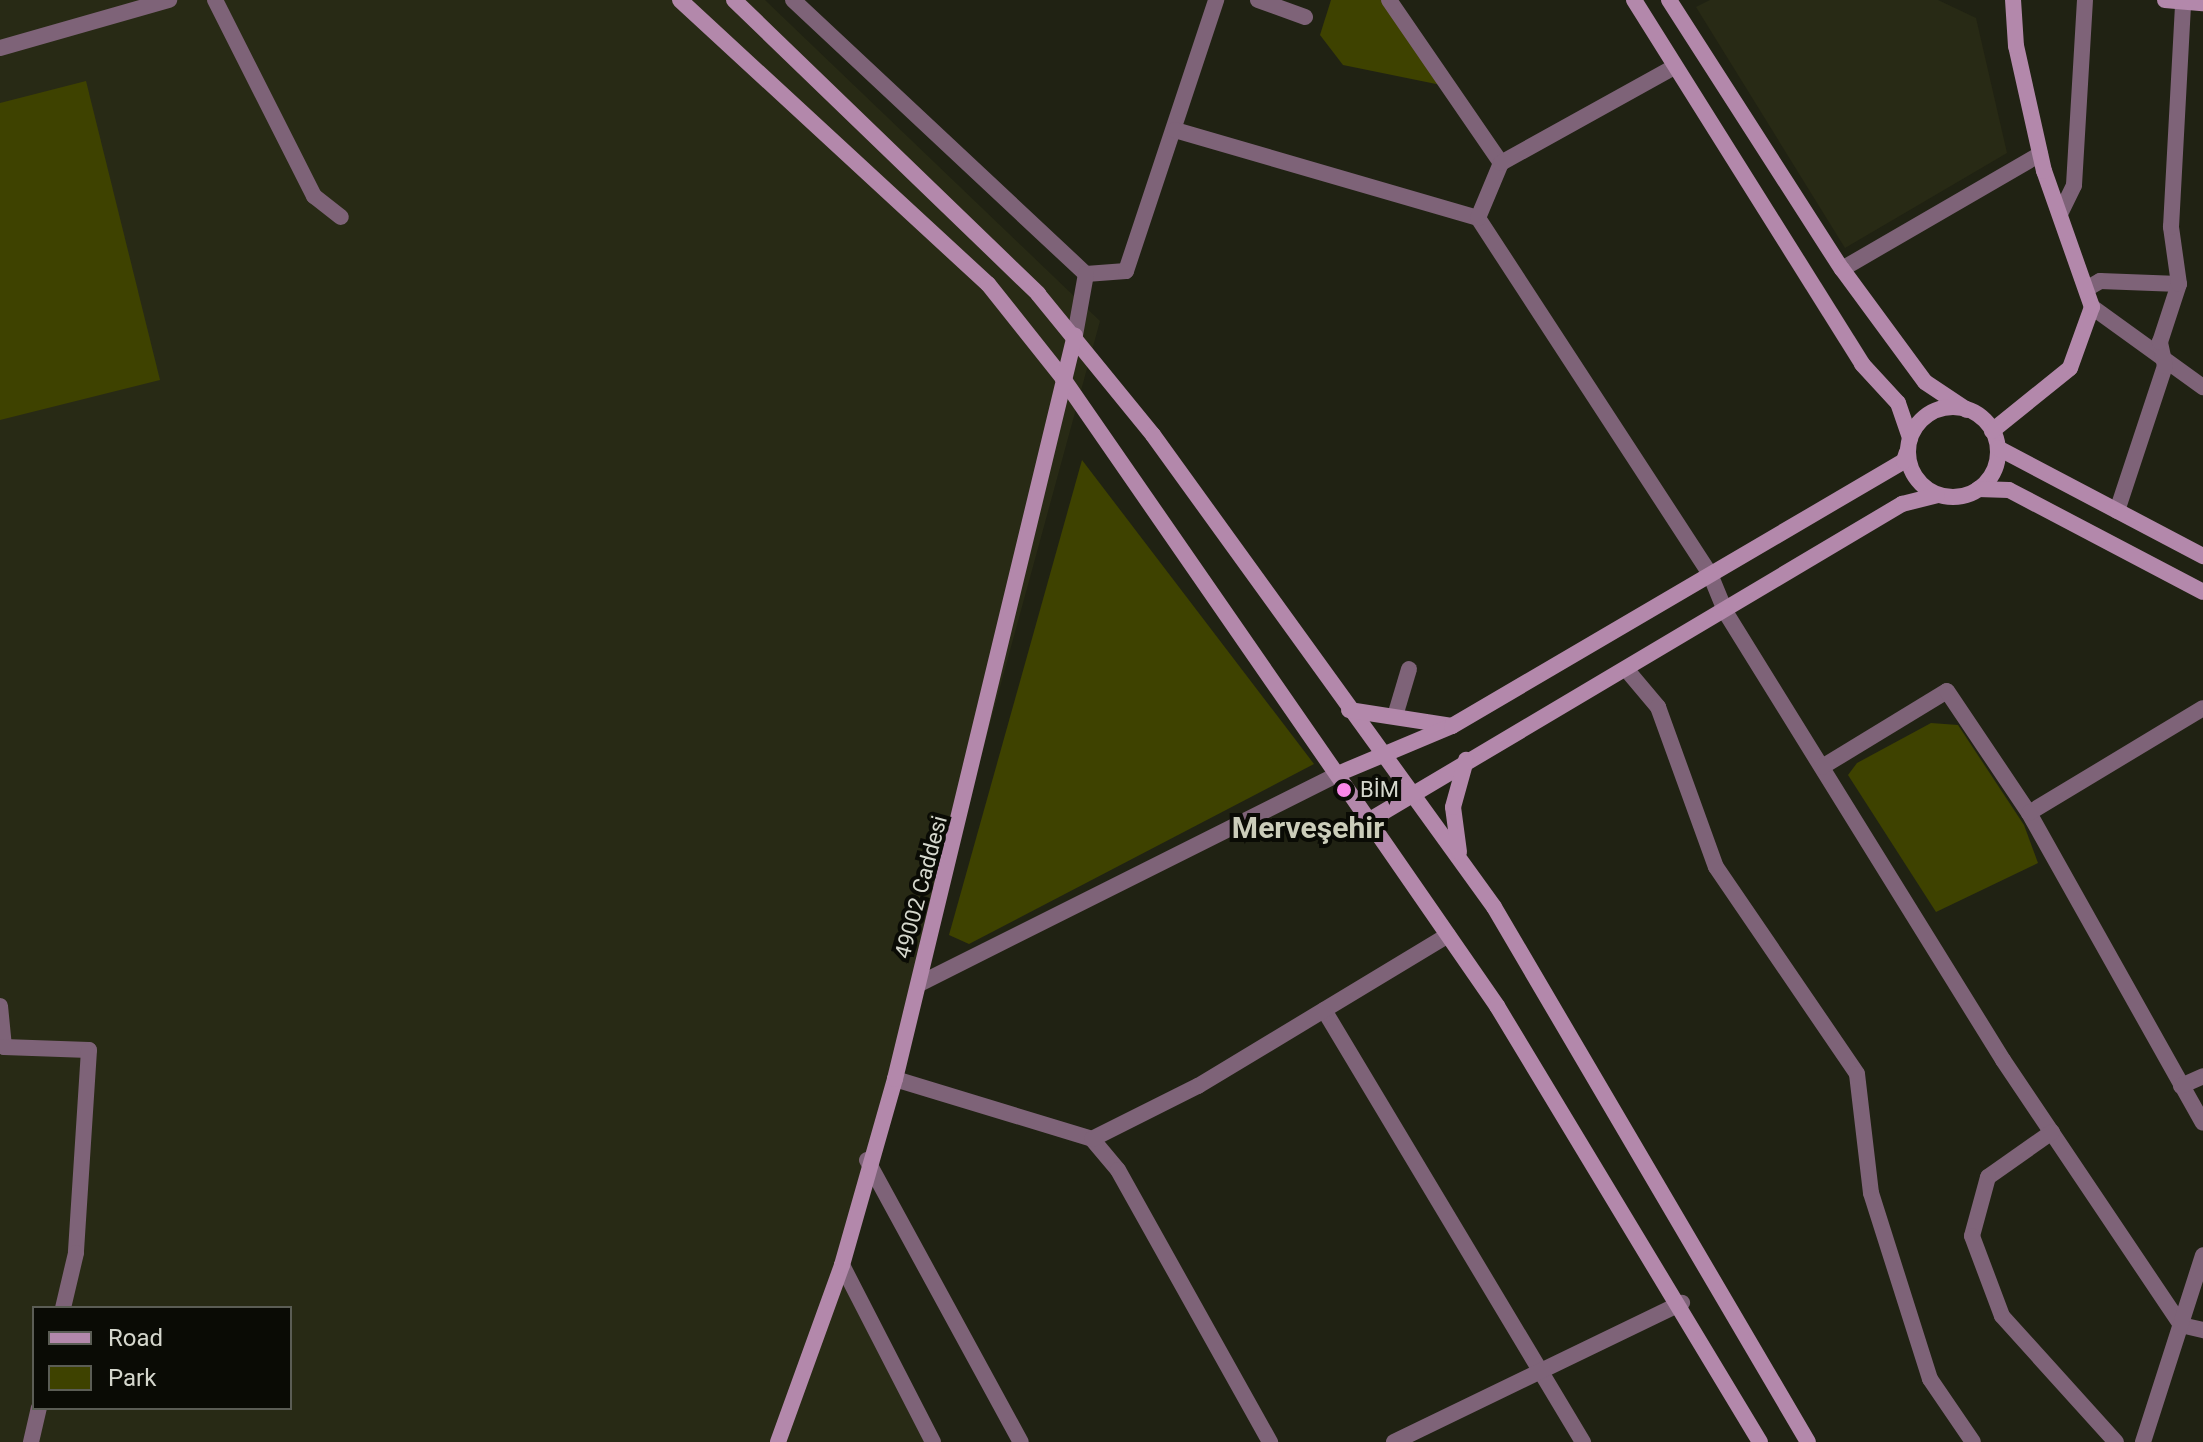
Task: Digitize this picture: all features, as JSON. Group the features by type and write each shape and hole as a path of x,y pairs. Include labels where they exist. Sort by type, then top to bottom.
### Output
{"street":[{"path":"0,48 169,0"},
{"path":"215,0 314,196 341,217"},
{"path":"680,0 988,284 1062,377 1340,773 1448,935 1682,1303 1760,1442"},
{"path":"734,0 1075,335 1349,710 1459,854 1659,1178 1808,1442"},
{"path":"793,0 1086,274 1126,271 1216,0"},
{"path":"1258,0 1305,17"},
{"path":"1389,0 1501,163"},
{"path":"1634,0 1862,364 1898,403 1915,478 1937,495"},
{"path":"1669,0 1842,269 1925,382 1992,431 1998,448 1994,471 1978,489"},
{"path":"1992,431 2070,368 2092,307 2040,154 2013,0"},
{"path":"2060,214 2074,185 2085,0"},
{"path":"2165,0 2203,3"},
{"path":"2117,511 2165,366 2160,342 2179,284 2171,212 2183,2"},
{"path":"1478,218 1501,163 1674,67"},
{"path":"1175,130 1478,218 1710,574 1726,613 2052,1132 2181,1325 2203,1330"},
{"path":"1842,269 2040,154"},
{"path":"1075,335 1086,274"},
{"path":"2088,288 2100,281 2179,284"},
{"path":"2092,307 2165,366 2203,387"},
{"name":"49002 Caddesi","path":"778,1442 842,1265 867,1160 895,1079 1062,377 1075,335"},
{"path":"919,984 1340,773 1386,759 1452,726 1904,461 1909,445 1927,415 1967,410"},
{"path":"1998,448 2203,556"},
{"path":"1370,820 1466,760 1726,613 1902,504 1978,489 2009,490 2203,592"},
{"path":"1395,716 1409,669"},
{"path":"1626,669 1658,707 1716,867 1857,1074 1871,1193 1930,1379 1973,1442"},
{"path":"1822,767 1947,691 2029,813 2203,1123"},
{"path":"2029,813 2203,708"},
{"path":"1349,710 1452,726"},
{"path":"1459,854 1453,807 1466,760"},
{"path":"1092,1139 1324,1010 1448,935"},
{"path":"0,1006 4,1047 89,1050 76,1253 63,1306"},
{"path":"1324,1010 1583,1442"},
{"path":"2181,1086 2203,1076"},
{"path":"895,1079 1092,1139 1118,1170 1270,1442"},
{"path":"2052,1132 1988,1177 1972,1236 2002,1316 2116,1442"},
{"path":"867,1160 1021,1442"},
{"path":"2143,1442 2203,1255"},
{"path":"842,1265 933,1442"},
{"path":"1394,1442 1682,1303"},
{"path":"31,1442 39,1410"}],"shaded area":[{"path":"0,0 765,0 1100,321 845,1255 939,1442 0,1442"},
{"path":"1710,0 1938,0 1976,18 2007,153 1845,248 1696,7"}],"green space":[{"path":"1331,0 1381,0 1441,85 1343,65 1320,35"},
{"path":"86,81 160,380 0,420 0,103"},
{"path":"1082,460 1314,764 969,944 949,935"},
{"path":"1931,723 1958,725 2024,825 2038,863 1936,912 1848,775 1857,763"}],"place":[{"name":"BİM","path":"1344,790"}],"district":[{"name":"Merveşehir","path":"1308,828"}]}
